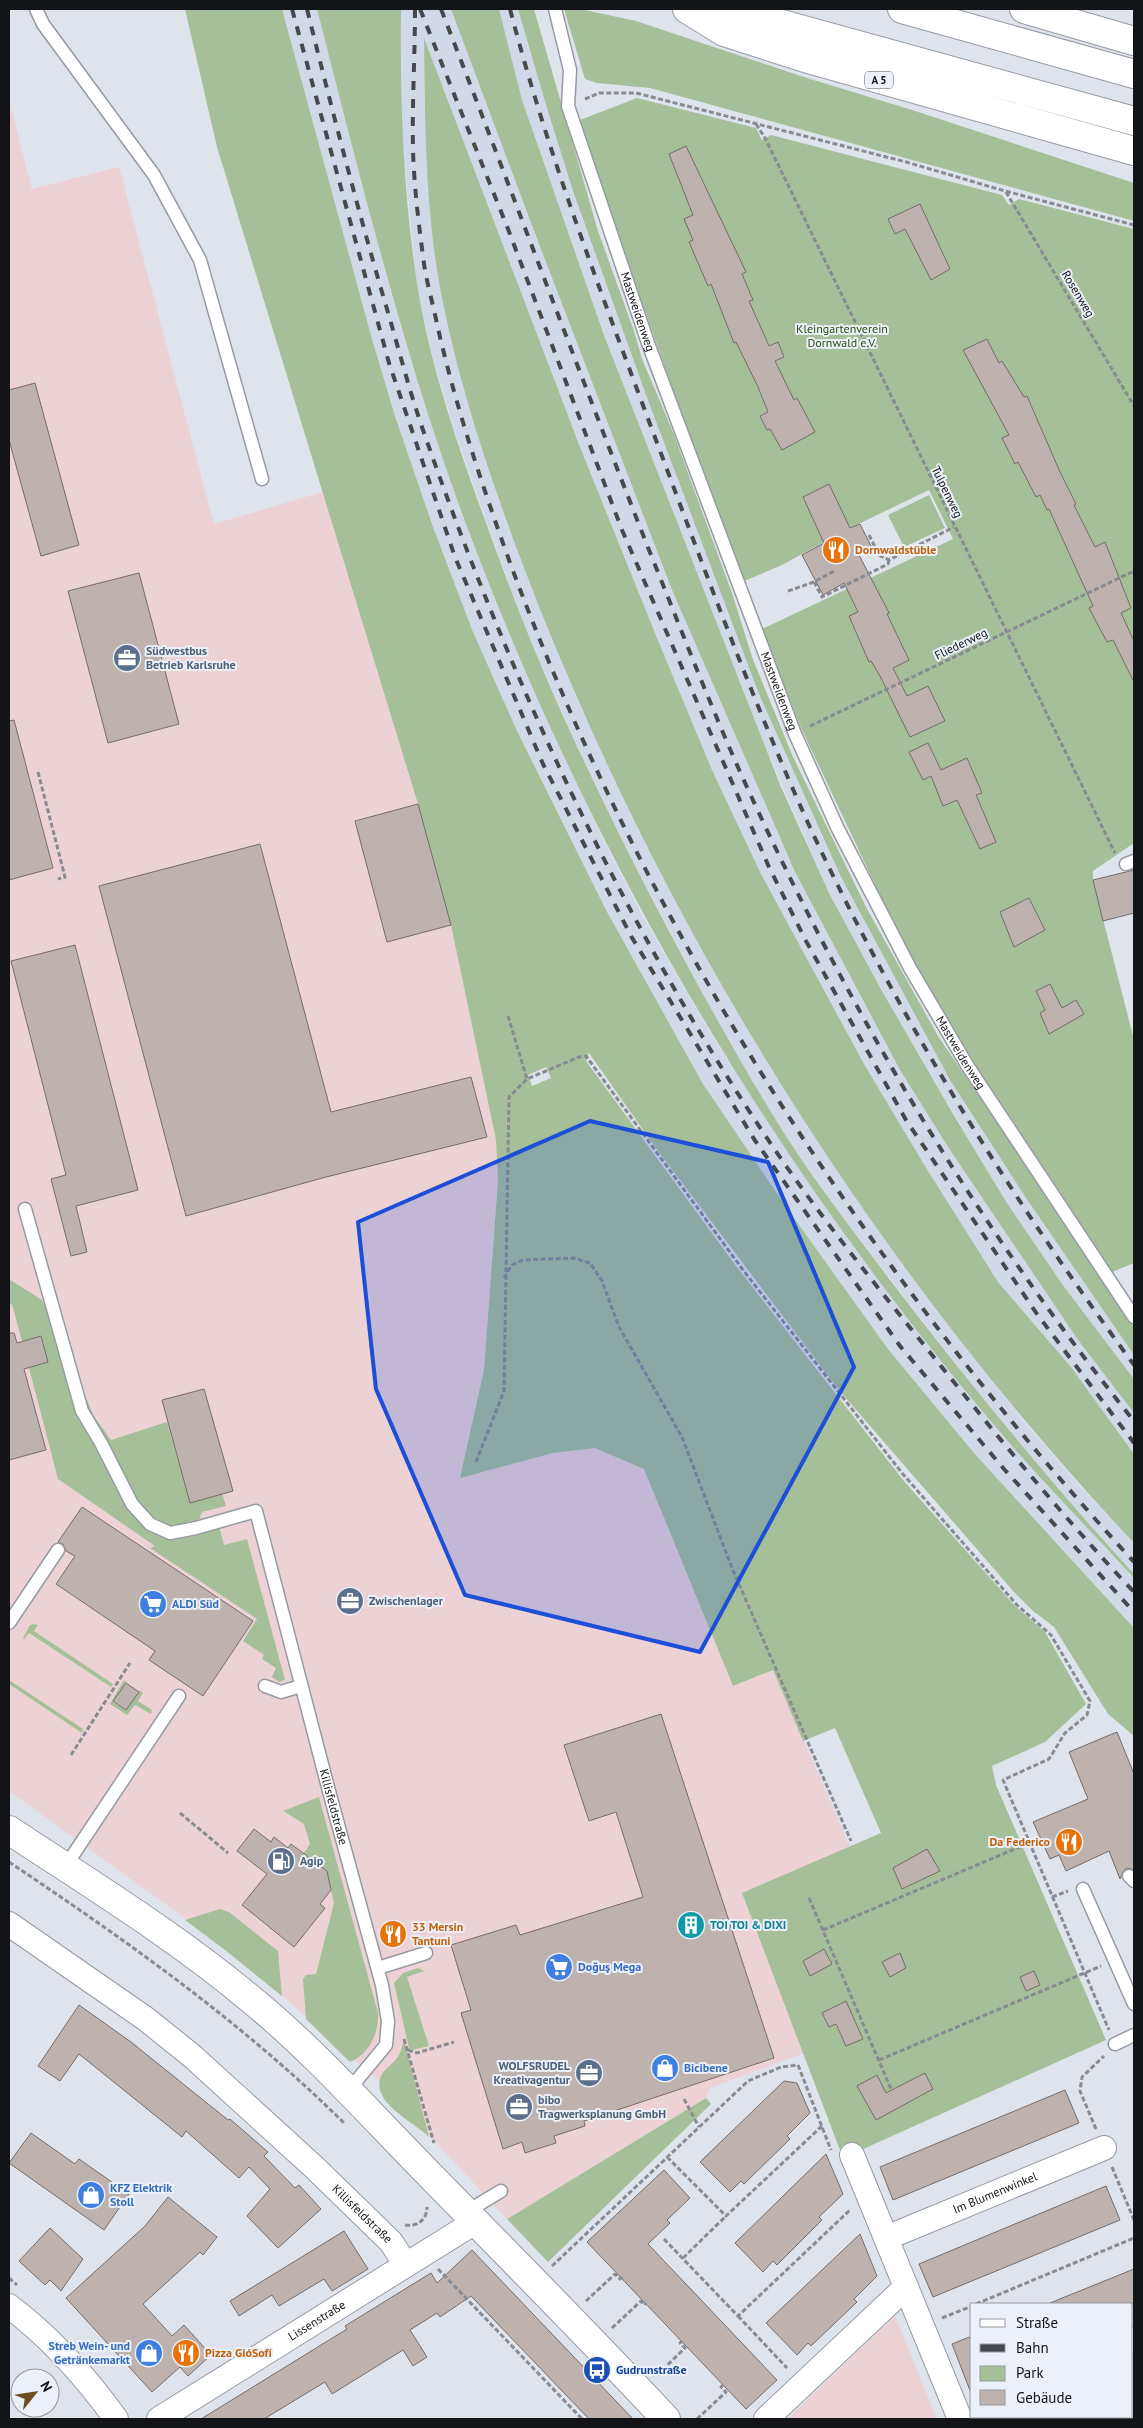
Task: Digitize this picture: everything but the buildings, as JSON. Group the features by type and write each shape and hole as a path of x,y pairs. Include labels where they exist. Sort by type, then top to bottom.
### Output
{"main road":[{"name":"A 5","path":"687,9 724,32 805,58 1134,151"},
{"name":"A 5","path":"727,9 1134,121"},
{"path":"902,9 1134,74"},
{"path":"1024,9 1134,41"},
{"path":"9,1830 209,1964 302,2044 348,2091 467,2222 666,2419"}],"street":[{"name":"Killisfeldstraße","path":"9,1924 146,2020 192,2056 315,2168 391,2242 406,2265"},
{"name":"Im Blumenwinkel","path":"886,2238 1104,2148"},
{"path":"852,2156 922,2327 963,2413"},
{"name":"Lissenstraße","path":"159,2419 428,2251 467,2222"},
{"path":"766,2419 906,2287"},
{"path":"9,2306 25,2319 91,2385 116,2419"}],"lane":[{"path":"36,9 43,24 154,175 200,260 262,479"},
{"name":"Mastweidenweg","path":"555,9 570,70 568,106 648,343 796,734 838,829 910,968 967,1065 1134,1317"},
{"name":"Killisfeldstraße","path":"25,1209 82,1411 101,1443 132,1504 150,1524 170,1533 196,1528 256,1511 378,1968 388,2034"},
{"path":"9,1623 58,1550"},
{"path":"265,1686 281,1692 302,1686"},
{"path":"65,1867 179,1696"},
{"path":"1083,1889 1134,2004"},
{"path":"378,1968 426,1953"},
{"path":"348,2091 381,2053 388,2034"},
{"path":"1115,2044 1134,2035"},
{"path":"467,2222 501,2191"}],"path":[{"path":"568,106 599,93 636,93 906,162 1005,192 1134,225"},
{"name":"Tulpenweg","path":"756,124 765,138 1116,855 1130,862"},
{"name":"Rosenweg","path":"1005,192 1134,406"},
{"path":"814,582 822,597 888,564 889,560 954,527"},
{"path":"869,535 879,555 889,560"},
{"path":"788,591 814,582 834,570"},
{"name":"Fliederweg","path":"796,734 1134,572"},
{"path":"38,772 65,877 58,879"},
{"path":"508,1016 527,1079"},
{"path":"476,1462 504,1391 504,1278 509,1097 527,1079 578,1055 586,1056 685,1194 902,1473 1017,1605 1051,1635 1090,1700 1087,1715 1065,1734 1049,1759 1003,1780 1115,2044"},
{"path":"504,1278 512,1265 522,1260 574,1258 590,1263 602,1281 619,1327 682,1437 732,1568 851,1841"},
{"path":"71,1755 130,1662"},
{"path":"180,1813 228,1853"},
{"path":"823,1930 1029,1843"},
{"path":"9,1862 91,1917 211,2006 295,2075 348,2128"},
{"path":"809,1898 891,2089"},
{"path":"879,2060 1085,1973"},
{"path":"388,2034 403,2035 427,2125 436,2149"},
{"path":"408,2050 417,2053 454,2042"},
{"path":"550,2269 748,2081 781,2067 798,2064 834,2156 852,2156"},
{"path":"684,2099 699,2127"},
{"path":"683,2258 822,2126"},
{"path":"667,2156 726,2216"},
{"path":"738,2316 867,2193"},
{"path":"420,2203 467,2222"},
{"path":"401,2224 410,2226 420,2222 426,2216 427,2207"},
{"path":"978,2303 1134,2238"},
{"path":"664,2239 803,2385"},
{"path":"428,2251 439,2270 582,2419"},
{"path":"580,2306 615,2274 620,2279 622,2277"},
{"path":"606,2333 641,2301 644,2305 646,2303"},
{"path":"922,2327 970,2307"},
{"path":"654,2377 685,2348 680,2343 682,2341"},
{"path":"696,2419 726,2392 721,2387 723,2385"}],"highlighted area":[{"path":"590,1121 768,1162 854,1367 700,1652 465,1595 376,1389 358,1222"}],"shaded area":[{"path":"282,9 317,9 386,276 403,336 449,475 508,629 550,725 603,839 642,915 717,1044 781,1142 852,1245 1006,1439 1134,1578 1134,1628 974,1453 888,1349 789,1211 703,1084 606,910 517,731 473,632 433,527 395,416 372,339"},
{"path":"401,9 451,9 672,590 795,872 900,1070 948,1147 1078,1340 1134,1413 1134,1454 1071,1367 998,1282 930,1175 864,1064 760,872 712,770 657,638 580,447 424,40 425,123 430,208 441,291 453,345 497,496 576,697 666,883 756,1042 815,1136 916,1282 1022,1419 1079,1485 1134,1543 1134,1574 1009,1433 838,1211 788,1139 726,1038 598,794 519,613 454,429 432,354 417,285 404,158 400,101"},
{"path":"499,9 518,9 573,191 646,395 759,694 841,877 950,1080 1026,1198 1134,1355 1134,1379 1062,1284 1005,1200 882,991 830,895 752,716 605,338 522,100"},
{"path":"9,100 32,189 119,167 214,524 323,492 418,804 451,925 496,1140 498,1181 484,1370 461,1477 553,1453 661,1439 645,1470 733,1686 773,1670 850,1847 742,1893 804,2053 710,2088 706,2098 507,2219 380,2082 236,1955 9,1791"},
{"path":"895,2316 937,2419 787,2419"}],"green space":[{"path":"185,9 282,9 372,339 395,416 433,527 473,632 517,731 606,910 703,1084 789,1211 888,1349 974,1453 1134,1628 1134,1736 1108,1714 1054,1627 1033,1611 1014,1592 838,1389 658,1151 589,1053 586,1061 733,1262 903,1480 1015,1606 1045,1632 1086,1704 1045,1742 992,1766 996,1785 1106,2040 843,2158 742,1893 881,1833 835,1728 803,1741 773,1670 733,1686 644,1469 595,1448 553,1453 460,1478 484,1370 498,1181 496,1140 451,925 418,804 217,147","holes":["546,1067 551,1078 532,1086 528,1075"]},
{"path":"317,9 401,9 402,112 408,215 417,283 441,391 501,564 536,653 574,741 659,912 752,1081 798,1155 890,1280 949,1356 1040,1467 1134,1574 1134,1578 1006,1439 923,1338 844,1233 770,1125 701,1015 637,901 578,785 523,666 474,545 450,479 407,346 388,279"},
{"path":"451,9 499,9 522,100 605,338 781,787 830,895 882,991 1005,1200 1062,1284 1134,1379 1134,1413 1078,1340 948,1147 900,1070 795,872 672,590"},
{"path":"518,9 534,9 598,231 634,331 642,359 673,432 733,596 752,657 793,757 866,907 938,1036 1134,1325 1134,1355 1026,1198 950,1080 841,877 759,694 646,395 573,191"},
{"path":"564,9 580,9 636,21 1134,183 1134,221 650,88 597,83 585,79"},
{"path":"424,38 580,447 712,770 760,872 864,1064 928,1171 998,1282 1071,1367 1134,1454 1134,1543 1042,1441 955,1334 873,1223 796,1108 725,990 659,869 598,745 544,619 513,539 485,458 460,376 441,293 432,230 426,134"},
{"name":"Kleingartenverein Dornwald e.V.","path":"637,98 756,128 762,140 771,135 1002,195 1009,205 1019,199 1134,229 1134,843 1093,871 1093,880 1134,1040 1134,1263 1112,1272 989,1087 907,952 802,730 762,629 953,539 929,490 846,530 782,565 742,582 640,297 580,120"},
{"path":"929,495 945,528 904,547 888,515"},
{"path":"9,1279 42,1300 48,1312 80,1420 148,1529 219,1526 224,1545 247,1539 285,1680 279,1682 272,1677 276,1668 262,1659 264,1655 243,1641 257,1619 150,1548 155,1546 58,1479 29,1368 48,1362 41,1337 22,1341 12,1304 9,1305"},
{"path":"85,1395 93,1415 111,1440 167,1422 190,1502 222,1493 226,1506 202,1512 195,1523 181,1527 168,1527 153,1519 142,1509 117,1469 91,1418 86,1405"},
{"path":"30,1625 38,1625 34,1631 113,1684 111,1687 29,1633 24,1639"},
{"path":"9,1680 83,1729 82,1733 9,1684"},
{"path":"124,1680 127,1683 113,1702 126,1710 140,1690 143,1693 138,1701 152,1710 151,1714 135,1705 127,1715 110,1704"},
{"path":"319,1797 378,2013 377,2028 372,2042 363,2054 350,2062 306,2019 303,1979 306,1975 316,1974 334,1903 331,1890 303,1854 310,1844 304,1824 283,1811"},
{"path":"220,1909 229,1912 278,1951 282,1996 185,1920"},
{"path":"418,1968 424,1971 407,1977 429,2046 412,2050 409,2048 394,1983 403,1973"},
{"path":"404,2040 429,2137 388,2103 382,2095 379,2086 382,2074 398,2056"},
{"path":"706,2098 711,2104 548,2262 507,2219"}],"railway":[{"path":"292,9 389,363 455,557 543,764 631,936 754,1139 900,1346 1004,1469 1134,1612"},
{"path":"307,9 364,227 407,381 423,430 456,522 530,703 571,792 615,880 661,966 711,1050 763,1132 822,1216 1003,1442 1080,1533 1134,1592"},
{"path":"415,9 414,164 427,279 452,384 479,472 509,560 564,698 627,833 697,964 773,1091 855,1215 943,1335 1036,1451 1134,1562"},
{"path":"420,9 508,229 622,530 769,867 806,941 906,1120 1037,1314 1134,1443"},
{"path":"441,9 596,415 708,698 746,785 786,869 828,953 873,1035 970,1195 1022,1272 1077,1348 1134,1421"},
{"path":"510,9 524,61 573,214 724,621 808,823 878,964 957,1102 1043,1235 1134,1365"}],"place":[{"name":"Dornwaldstüble","path":"836,550"},
{"name":"Südwestbus Betrieb Karlsruhe","path":"127,658"},
{"name":"Zwischenlager","path":"350,1601"},
{"name":"ALDI Süd","path":"153,1604"},
{"name":"Da Federico","path":"1069,1842"},
{"name":"Agip","path":"281,1861"},
{"name":"TOI TOI & DIXI","path":"691,1925"},
{"name":"33 Mersin Tantuni","path":"393,1934"},
{"name":"Doğuş Mega","path":"559,1967"},
{"name":"Bicibene","path":"665,2068"},
{"name":"WOLFSRUDEL Kreativagentur","path":"589,2073"},
{"name":"bibo Tragwerksplanung GmbH","path":"519,2107"},
{"name":"KFZ Elektrik Stoll","path":"91,2195"},
{"name":"Streb Wein- und Getränkemarkt","path":"149,2353"},
{"name":"Pizza GióSofí","path":"186,2353"},
{"name":"Gudrunstraße","path":"597,2370"}]}
